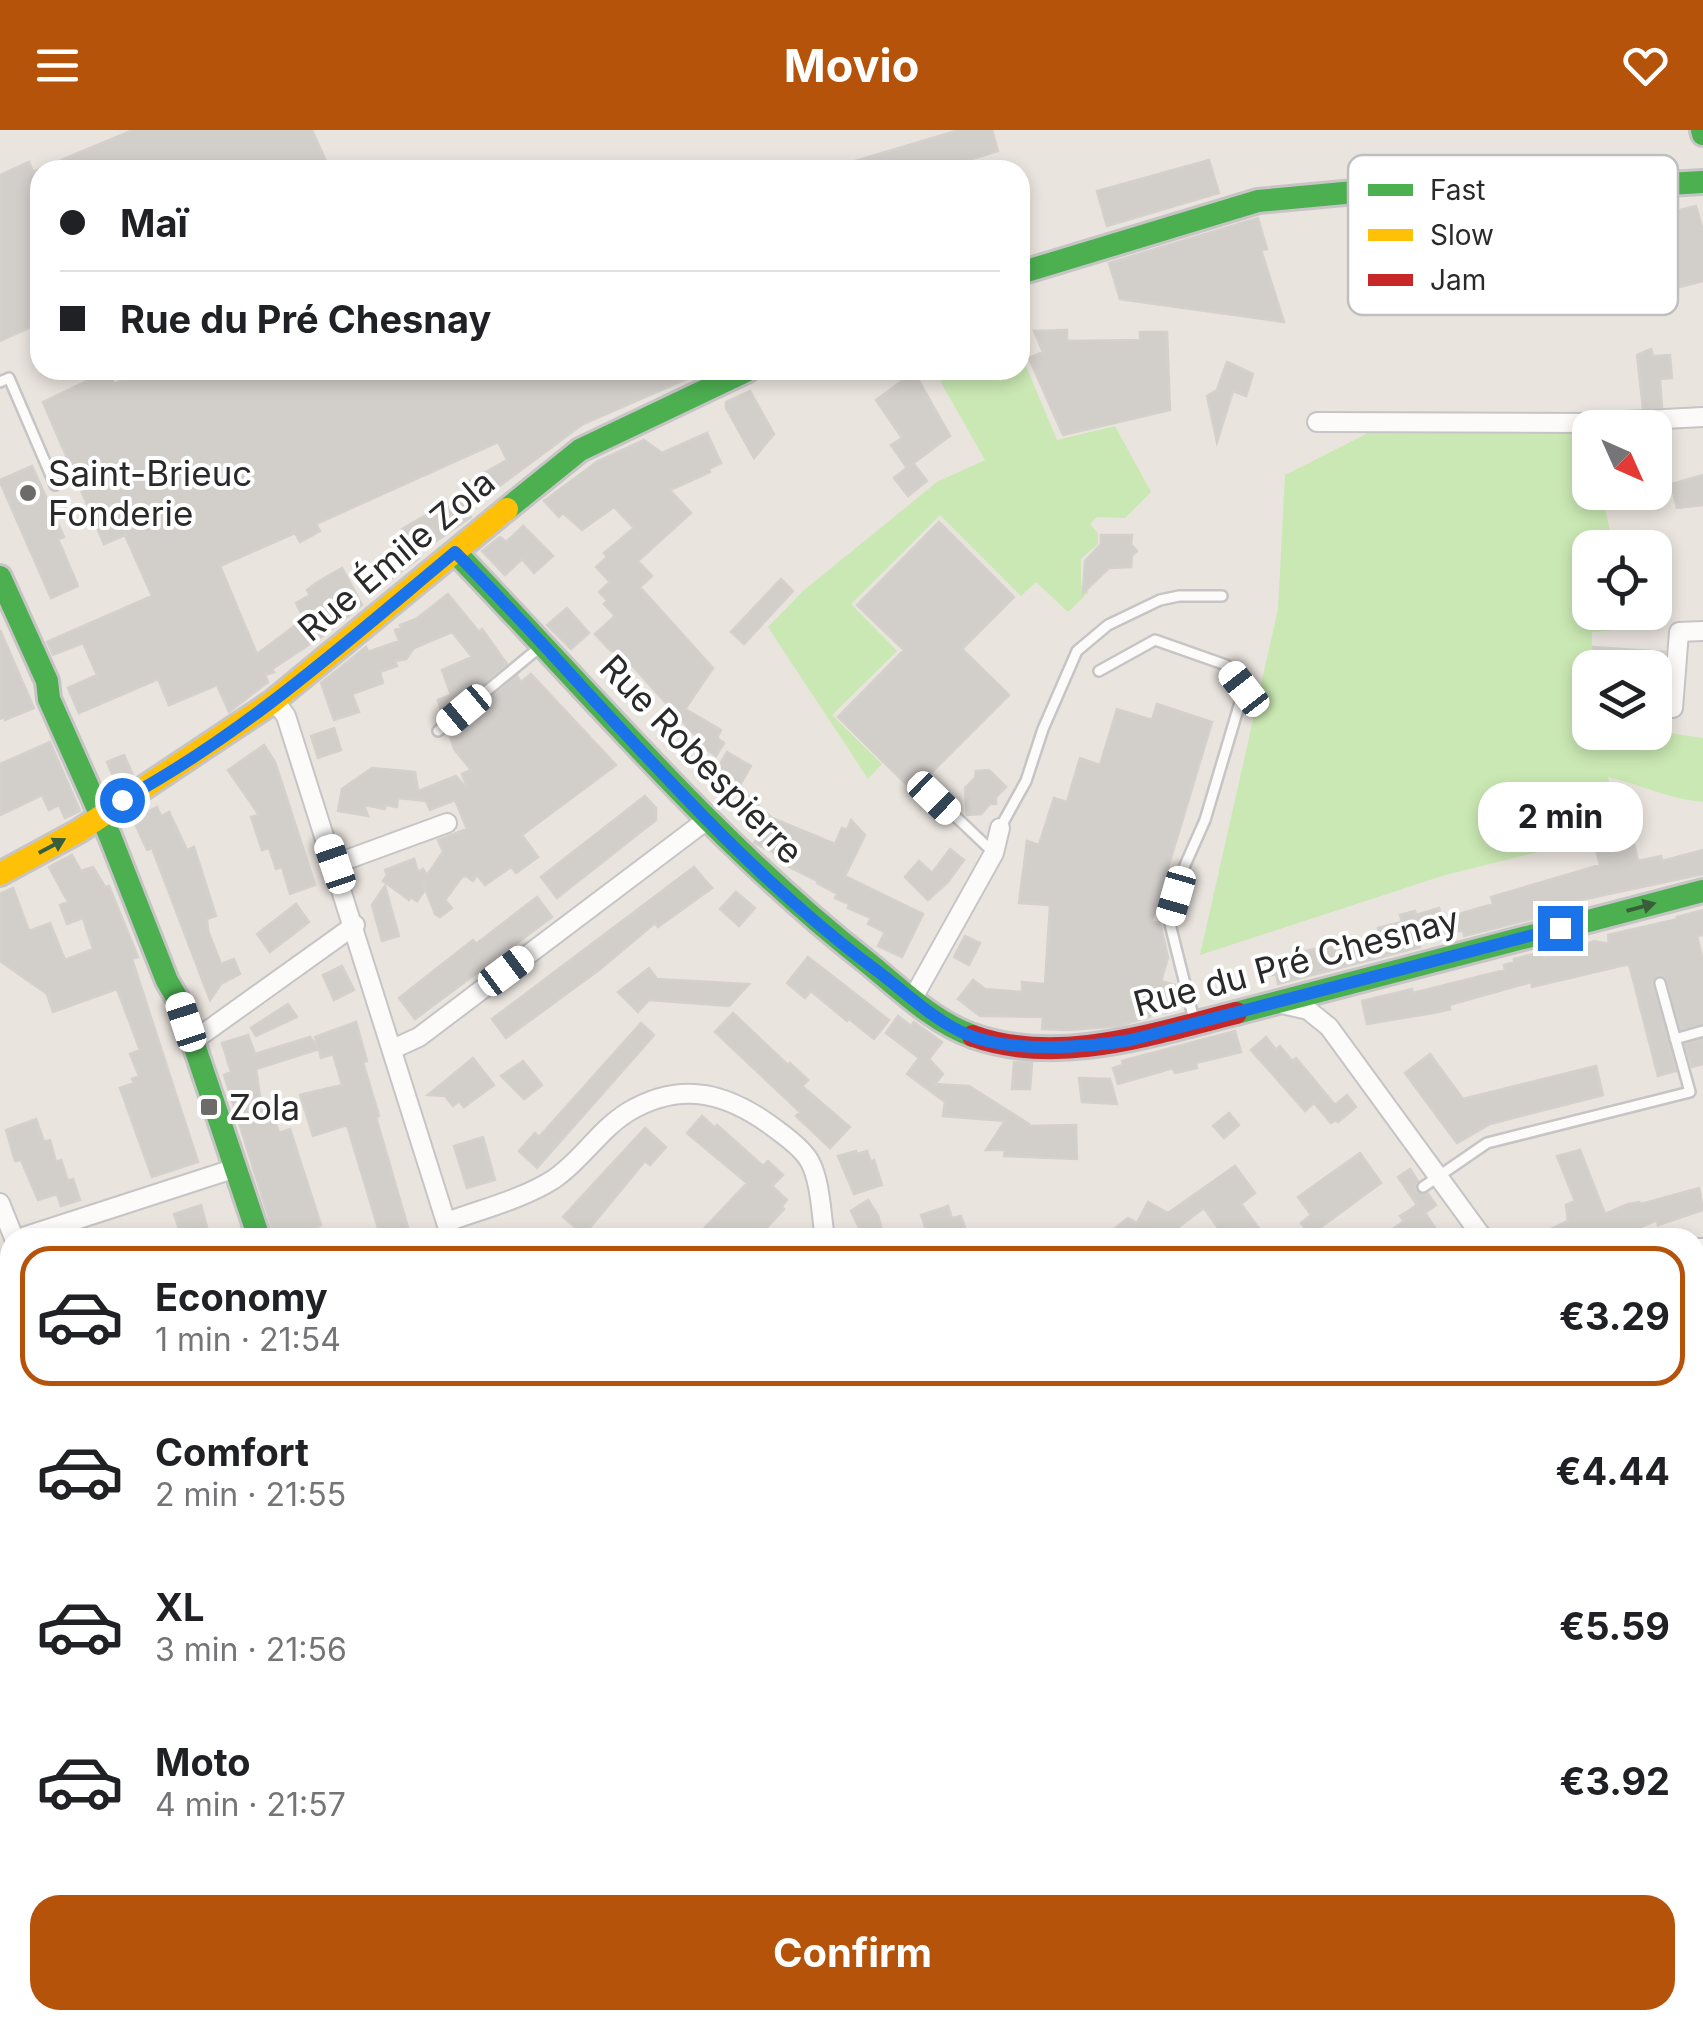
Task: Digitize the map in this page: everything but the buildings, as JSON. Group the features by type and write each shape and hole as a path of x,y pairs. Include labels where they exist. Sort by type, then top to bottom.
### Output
{"street":[{"path":"1678,184 1703,182"},
{"path":"1030,270 1258,201 1348,193"},
{"name":"Rue Émile Zola","path":"0,874 101,816 274,700 580,450 727,380"},
{"path":"1317,422 1587,423 1703,418"},
{"name":"Rue Robespierre","path":"455,552 772,884 914,998"},
{"path":"0,577 48,681 49,700 101,816 167,981 180,1003 236,1168 249,1228"},
{"path":"1673,708 1678,632 1703,631"},
{"path":"274,700 286,716 335,864 448,1228"},
{"path":"394,1049 419,1037 708,819"},
{"path":"335,864 446,823"},
{"path":"914,998 994,853 1000,828"},
{"name":"Rue du Pré Chesnay","path":"914,998 963,1034 986,1041 1096,1046 1703,891"},
{"path":"193,1041 354,925"},
{"path":"1276,1002 1308,1010 1330,1026 1431,1182 1474,1228"},
{"path":"453,1228 556,1178 605,1128 631,1110 658,1098 712,1094 740,1104 765,1120 810,1161 823,1228"},
{"path":"49,1228 236,1168"},
{"path":"0,1203 10,1228"}],"lane":[{"path":"0,382 9,378 55,484"},
{"path":"1000,828 1026,781 1042,729 1077,651 1108,625 1160,600 1222,596"},
{"path":"1098,671 1155,640 1226,666 1244,689 1205,820 1182,872 1168,920 1194,1023"},
{"path":"438,731 542,645"},
{"path":"934,798 994,853"},
{"path":"1431,1182 1487,1144 1690,1092 1660,984"},
{"path":"1675,1038 1703,1031"}],"green space":[{"path":"1030,376 1057,440 1115,426 1151,492 1125,518 1097,517 1090,524 1098,533 1098,544 1081,559 1081,585 1089,592 1068,612 1036,582 1021,596 940,515 851,604 897,651 832,715 882,764 868,779 768,627 803,591 937,482 985,460 940,380 1030,380"},
{"path":"1370,432 1572,434 1572,510 1605,510 1610,530 1572,530 1572,630 1615,630 1592,632 1592,650 1572,650 1572,750 1672,750 1672,733 1703,738 1703,802 1608,777 1620,832 1445,875 1200,955 1278,609 1285,475"}],"traffic: fast":[{"path":"1702,130 1703,134"},
{"path":"1678,183 1703,182"},
{"path":"1030,270 1258,201 1348,193"},
{"path":"507,509 580,450 727,380"},
{"path":"455,552 654,764 757,867 917,1004 973,1036"},
{"path":"0,577 47,681 49,699 110,836 167,981 180,1003 256,1228"},
{"path":"1236,1013 1703,891"}],"traffic: slow":[{"path":"0,874 79,831 271,703 507,509"}],"traffic: jam":[{"path":"973,1036 1038,1048 1071,1047 1105,1044 1236,1013"}],"place":[{"name":"Saint-Brieuc Fonderie","path":"28,493"},
{"name":"Zola","path":"209,1107"}],"route":[{"path":"122,800 274,700 455,552 772,884 864,961 963,1034 986,1041 1060,1047 1131,1040 1560,928"}]}
